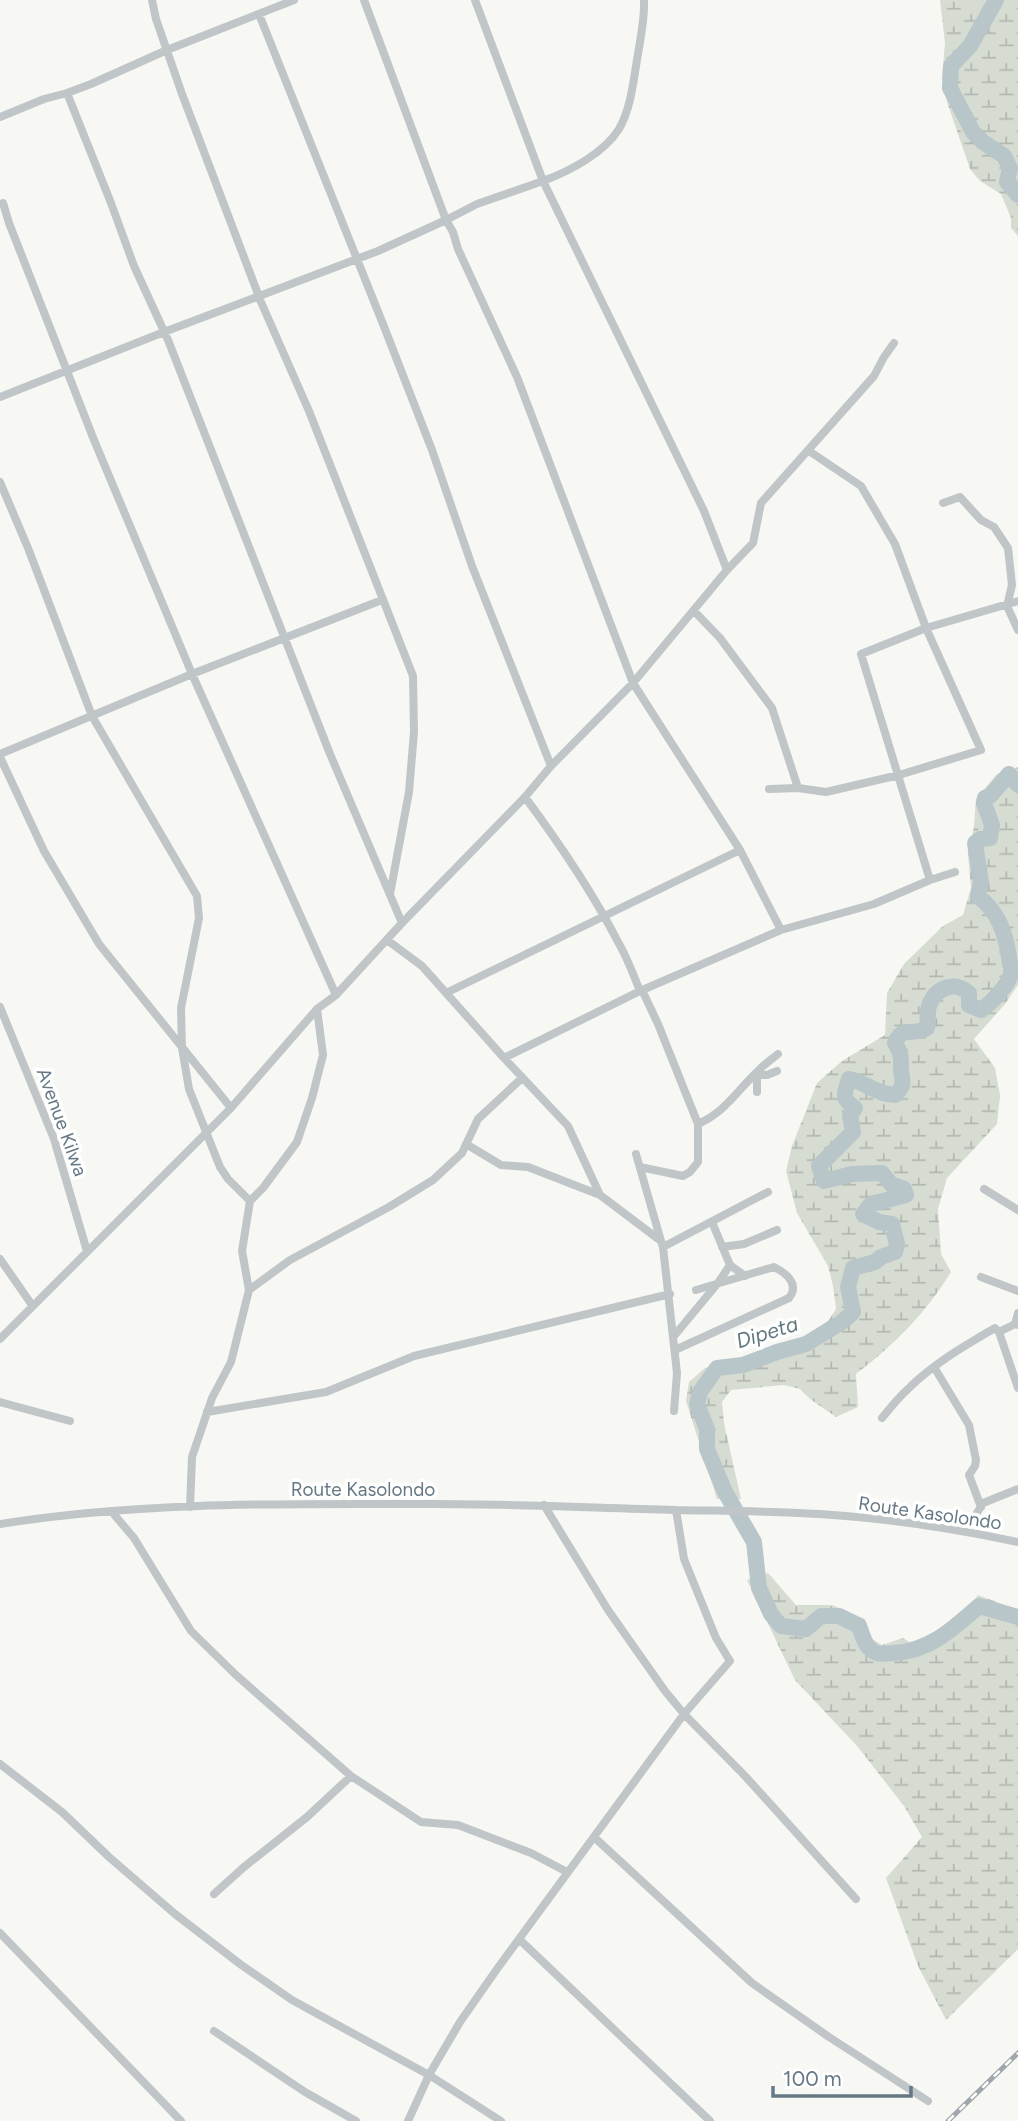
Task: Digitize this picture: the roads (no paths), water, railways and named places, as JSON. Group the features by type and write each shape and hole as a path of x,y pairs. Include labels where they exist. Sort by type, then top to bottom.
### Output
{"street":[{"path":"152,0 167,50 260,295 309,411 413,676 414,732 409,792 390,894"},
{"path":"0,117 44,99 67,93 294,0"},
{"path":"364,0 446,220 517,377 633,683 740,850 781,930"},
{"path":"475,0 543,181 704,511 727,570"},
{"path":"0,397 378,251 477,204 558,175 592,157 619,129 631,98 645,15 644,0"},
{"path":"259,14 432,450 472,566 551,766"},
{"path":"67,93 134,266 164,332 283,638 402,923"},
{"path":"3,203 94,440 192,674 335,995"},
{"path":"0,1339 231,1108 317,1009 335,995 633,683 727,570 753,543 761,503 874,376 894,342"},
{"path":"769,789 798,788 826,792 899,775 981,750 926,628 895,544 861,486 809,451"},
{"path":"0,482 92,716 197,896 199,918 181,1008 182,1048 189,1089 220,1167 250,1201"},
{"path":"943,503 960,497 981,520 994,527 1008,548 1012,585 1007,606 1018,630"},
{"path":"231,1108 99,944 44,851 0,755 192,674 382,600"},
{"path":"930,880 862,654 926,628 1018,601"},
{"path":"694,611 720,638 772,708 798,788"},
{"path":"525,797 562,848 619,943 698,1124 698,1163 690,1172 683,1176 639,1167"},
{"path":"446,993 740,850"},
{"path":"504,1058 641,990 781,930 874,904 955,872"},
{"path":"387,940 422,966 568,1126 600,1195"},
{"name":"Avenue Kilwa","path":"0,1007 54,1139 87,1251"},
{"path":"190,1507 192,1457 212,1398 231,1362 249,1290 242,1251 250,1201 297,1142 323,1055 317,1009"},
{"path":"698,1124 713,1117 779,1054"},
{"path":"757,1074 767,1075 777,1071"},
{"path":"757,1074 757,1093"},
{"path":"249,1290 290,1260 433,1180 462,1153 478,1119 522,1078"},
{"path":"467,1144 501,1165 528,1167 600,1195 662,1244"},
{"path":"636,1154 662,1244 670,1294 677,1373 674,1411"},
{"path":"984,1189 1018,1210"},
{"path":"662,1244 712,1222 768,1192"},
{"path":"712,1222 730,1265 745,1276"},
{"path":"722,1247 744,1244 777,1230"},
{"path":"0,1258 32,1305"},
{"path":"674,1336 730,1265"},
{"path":"675,1350 789,1298 793,1294 793,1284 787,1274 774,1267 696,1290"},
{"path":"981,1277 1018,1291"},
{"path":"207,1412 326,1392 414,1356 670,1294"},
{"path":"999,1332 1017,1324 1018,1312"},
{"path":"881,1418 908,1389 934,1367 995,1328 1016,1375 1018,1388"},
{"path":"934,1367 969,1425 976,1460 969,1475 981,1507"},
{"path":"0,1402 70,1421"},
{"path":"966,1531 983,1503 1018,1489"},
{"name":"Route Kasolondo","path":"0,1524 48,1516 190,1507 297,1504 544,1505 819,1514 966,1531 1018,1542"},
{"path":"544,1505 608,1610 684,1714 745,1776 856,1899"},
{"path":"408,2121 429,2075 460,2022 616,1804 684,1714 730,1661 716,1638 684,1559 676,1510"},
{"path":"112,1512 134,1538 191,1631 236,1675 351,1776 421,1822 458,1825 520,1848 567,1872"},
{"path":"0,1764 62,1812 175,1914 240,1964 292,2000 429,2075 501,2121"},
{"path":"214,1894 307,1817 351,1776"},
{"path":"594,1837 752,1983 928,2101"},
{"path":"0,1933 181,2121"},
{"path":"519,1939 710,2121"},
{"path":"214,2031 305,2092 356,2121"}],"waterway":[{"name":"Dipeta","path":"996,0 970,46 951,66 950,88 973,132 1004,156 1010,168 1007,182 1018,195"},
{"name":"Dipeta","path":"1018,785 1009,774 991,795 985,798 984,803 992,825 990,838 980,839 975,843 981,882 978,896 996,915 1003,930 1011,969 1010,978 994,999 981,1010 969,1005 969,993 963,989 946,988 936,995 929,1006 927,1028 905,1032 895,1043 900,1055 903,1082 895,1095 849,1079 845,1095 855,1108 850,1115 853,1132 819,1166 824,1181 852,1174 882,1173 891,1184 904,1189 906,1195 871,1204 863,1214 879,1222 892,1224 897,1244 895,1252 875,1262 853,1268 848,1287 853,1312 842,1322 806,1344 743,1365 717,1368 700,1392 697,1404 707,1429 707,1449 725,1492 754,1542 759,1588 771,1614 781,1626 806,1629 821,1616 839,1616 859,1626 870,1648 883,1654 906,1652 929,1643 979,1606 1018,1617"}],"railway":[{"path":"948,2121 1018,2053"}]}
